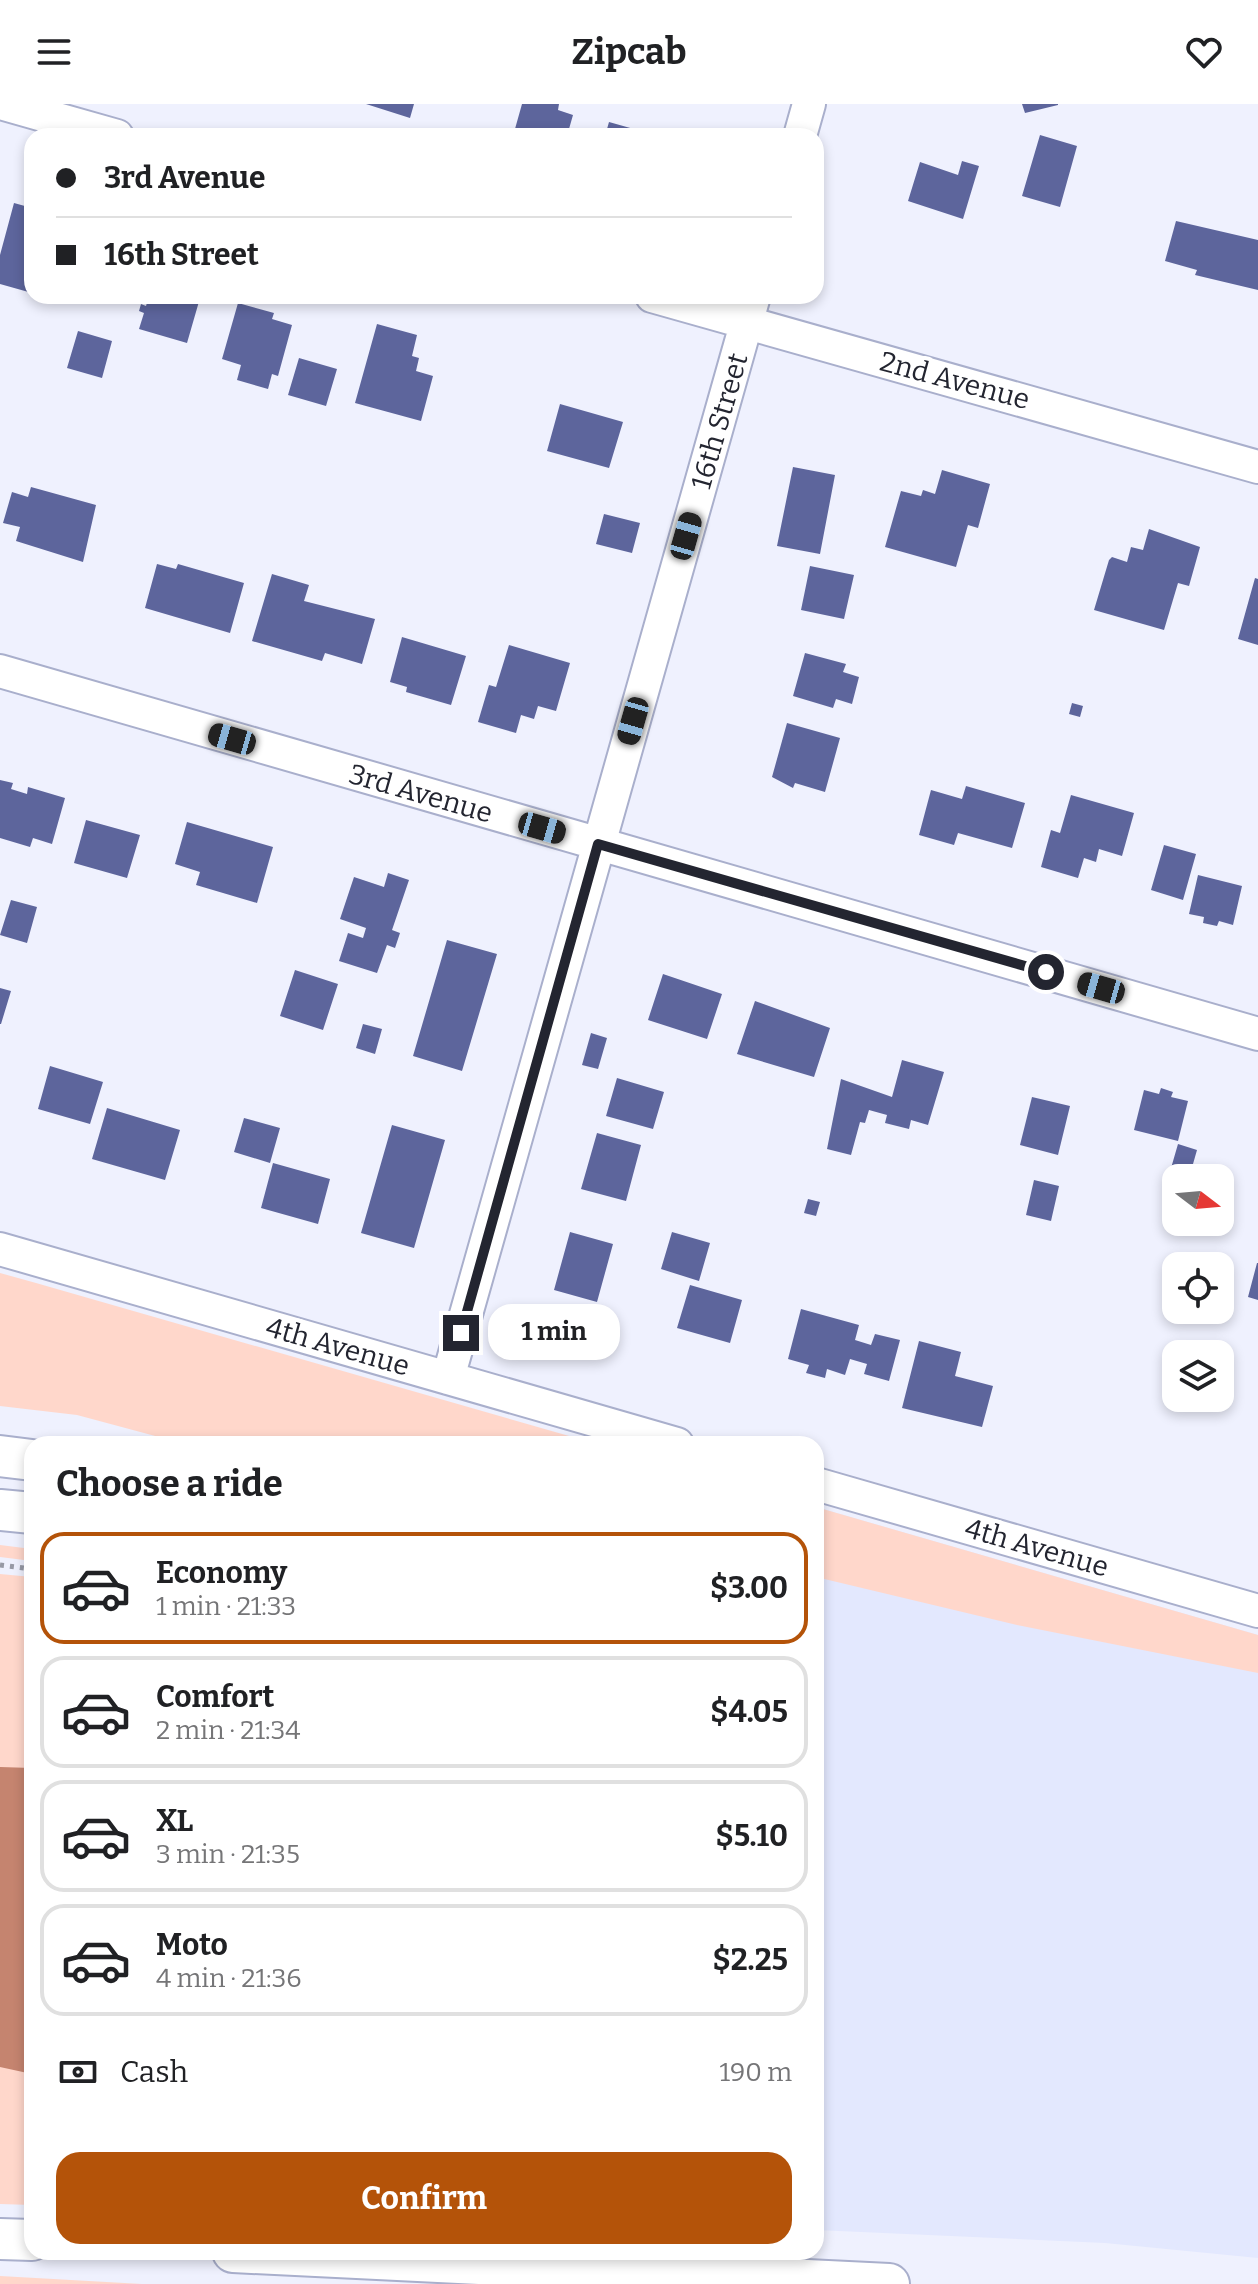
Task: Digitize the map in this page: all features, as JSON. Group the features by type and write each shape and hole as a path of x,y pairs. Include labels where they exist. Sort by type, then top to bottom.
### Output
{"street":[{"path":"4,104 89,128"},
{"path":"802,128 809,104"},
{"name":"2nd Avenue","path":"708,304 750,310 930,372 1258,467"},
{"name":"16th Street","path":"448,1378 750,310"},
{"name":"3rd Avenue","path":"0,671 1258,1034"},
{"name":"4th Avenue","path":"0,1249 649,1436"},
{"path":"0,1456 24,1459"},
{"name":"4th Avenue","path":"824,1486 1258,1611"},
{"path":"0,1510 24,1512"},
{"path":"0,2239 24,2240"},
{"path":"554,2260 889,2284"}],"path":[{"path":"0,1565 24,1568"}],"shaded area":[{"path":"0,1273 569,1436 155,1436 77,1415 0,1406"},
{"path":"824,1509 1258,1635 1258,2258 1105,2243 824,2230"},
{"path":"824,1509 1258,1635 1258,1673 1017,1625 824,1579"},
{"path":"0,1545 24,1548 24,1560 0,1557"},
{"path":"0,1574 24,1576 24,2205 0,2204"},
{"path":"0,1767 24,1768 24,2072 0,2067"},
{"path":"0,2276 142,2284 0,2284"}],"building":[{"path":"366,104 414,104 410,118"},
{"path":"522,104 559,104 558,110 573,115 569,128 515,128"},
{"path":"1022,104 1058,104 1058,105 1025,113"},
{"path":"609,122 630,128 607,128"},
{"path":"1040,135 1077,146 1060,207 1022,196"},
{"path":"962,161 979,166 963,219 908,201 920,162 958,175"},
{"path":"14,203 24,206 24,291 0,284 0,255"},
{"path":"1176,221 1258,240 1258,290 1195,275 1197,270 1165,261"},
{"path":"141,304 198,304 187,343 139,329 144,313 139,311"},
{"path":"238,304 274,313 272,319 292,325 278,376 272,374 268,389 237,380 241,365 222,359"},
{"path":"377,324 417,335 412,356 419,358 416,371 433,376 421,421 355,403"},
{"path":"78,331 112,341 102,378 67,368"},
{"path":"299,358 337,369 326,406 288,395"},
{"path":"560,404 623,422 609,468 547,451"},
{"path":"793,467 835,475 820,554 777,546"},
{"path":"942,470 990,484 978,528 968,525 956,567 885,547 901,491 921,496 923,490 935,494"},
{"path":"31,487 96,505 83,562 16,541 20,527 3,523 12,492 28,497"},
{"path":"604,514 640,523 632,553 596,544"},
{"path":"1149,529 1200,547 1189,586 1178,583 1164,630 1094,610 1109,560 1112,557 1127,562 1131,547 1143,550"},
{"path":"157,564 176,569 178,564 244,583 230,633 145,608"},
{"path":"810,566 854,575 844,619 801,610"},
{"path":"272,574 309,585 304,601 375,619 362,664 325,653 322,661 252,641"},
{"path":"1255,578 1258,579 1258,645 1238,639"},
{"path":"402,637 466,656 451,705 406,692 407,687 390,682"},
{"path":"509,645 570,663 556,711 538,706 534,719 521,715 516,733 478,722 489,685 496,687"},
{"path":"805,653 846,664 843,672 859,677 852,704 836,699 833,708 793,696"},
{"path":"1072,703 1083,706 1080,717 1069,714"},
{"path":"787,723 840,738 825,792 795,783 793,788 772,777"},
{"path":"0,780 13,783 11,789 27,794 28,787 65,798 52,844 33,838 30,847 0,838"},
{"path":"966,786 1025,803 1012,848 958,833 954,845 919,835 931,790 962,799"},
{"path":"1071,795 1134,813 1122,856 1099,849 1096,862 1084,858 1078,878 1041,867 1051,830 1060,833"},
{"path":"86,820 140,835 127,878 74,863"},
{"path":"187,822 273,847 257,903 196,885 200,872 175,864"},
{"path":"1164,845 1196,854 1183,900 1151,890"},
{"path":"388,873 409,880 392,930 400,933 395,948 387,945 377,973 339,961 348,933 363,938 366,928 340,919 354,877 384,887"},
{"path":"1198,875 1242,886 1233,925 1219,921 1217,926 1203,923 1204,917 1189,914"},
{"path":"11,900 37,907 27,943 0,935"},
{"path":"447,940 497,954 462,1071 413,1056"},
{"path":"295,970 338,984 323,1030 280,1016"},
{"path":"663,974 722,994 707,1039 648,1020"},
{"path":"0,988 11,991 1,1024 0,1024"},
{"path":"755,1001 830,1028 814,1077 737,1054"},
{"path":"363,1024 382,1029 375,1054 356,1048"},
{"path":"591,1033 607,1038 598,1069 582,1065"},
{"path":"902,1060 944,1072 928,1125 911,1120 909,1129 885,1123 887,1115 869,1110 865,1123 860,1122 851,1155 827,1149 841,1079 892,1097"},
{"path":"50,1066 103,1082 90,1124 38,1109"},
{"path":"617,1078 664,1092 653,1129 606,1116"},
{"path":"1161,1088 1173,1092 1171,1097 1188,1101 1178,1141 1134,1130 1144,1090 1159,1094"},
{"path":"1032,1097 1070,1106 1058,1155 1020,1145"},
{"path":"107,1108 180,1130 165,1180 92,1159"},
{"path":"244,1118 280,1128 270,1163 234,1152"},
{"path":"392,1125 445,1140 414,1248 361,1233"},
{"path":"597,1133 641,1145 626,1201 581,1189"},
{"path":"1178,1144 1197,1150 1193,1164 1172,1164"},
{"path":"273,1163 330,1179 318,1224 261,1208"},
{"path":"1034,1180 1059,1186 1051,1221 1026,1215"},
{"path":"808,1199 820,1202 816,1216 804,1213"},
{"path":"570,1232 613,1244 597,1302 554,1290"},
{"path":"672,1232 710,1243 699,1281 661,1269"},
{"path":"1258,1263 1258,1300 1248,1297"},
{"path":"690,1285 742,1300 730,1343 677,1328"},
{"path":"801,1309 859,1325 855,1340 871,1345 875,1334 900,1340 889,1381 864,1374 867,1364 850,1359 845,1375 827,1369 825,1378 806,1373 809,1365 788,1359"},
{"path":"919,1341 961,1352 955,1376 993,1386 982,1427 902,1408"}],"route":[{"path":"461,1333 598,844 734,880 1046,972"}]}
